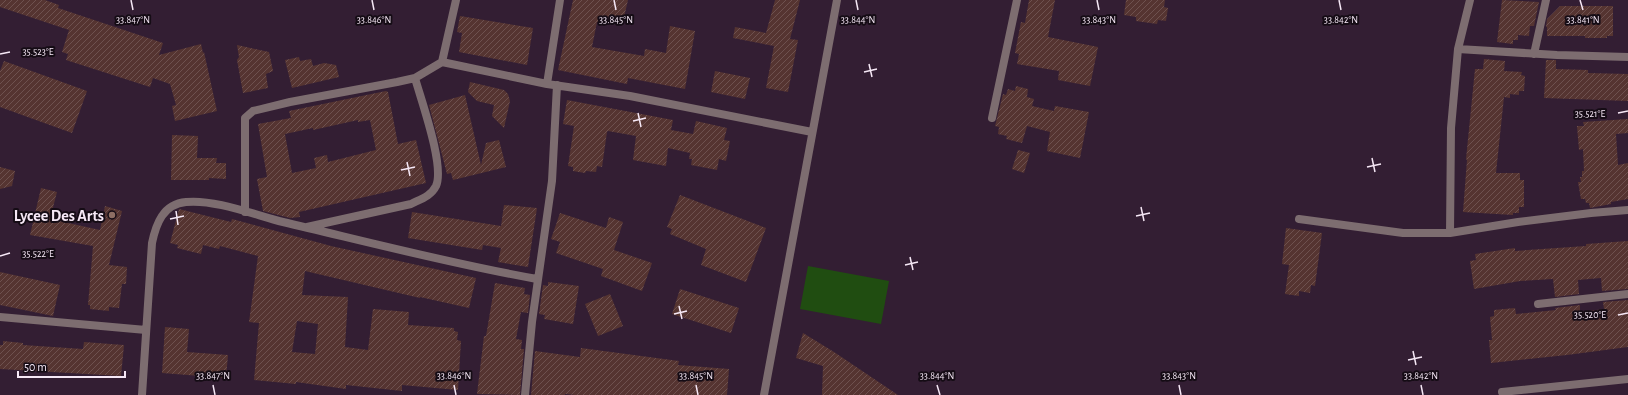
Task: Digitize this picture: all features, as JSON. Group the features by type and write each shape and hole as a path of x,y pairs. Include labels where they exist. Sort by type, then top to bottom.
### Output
{"street":[{"path":"442,62 456,0"},
{"path":"547,84 560,0"},
{"path":"764,395 836,0"},
{"path":"992,118 1017,0"},
{"path":"1450,233 1451,128 1458,49 1470,0"},
{"path":"1534,54 1546,0"},
{"path":"1458,49 1534,54 1628,57"},
{"path":"245,212 245,118 253,111 290,102 415,78 442,62 547,84 630,96 812,132"},
{"path":"305,227 411,204 431,193 436,186 438,179 437,163 428,122 415,78"},
{"path":"525,395 537,279 552,181 557,85"},
{"path":"142,395 152,243 156,226 165,212 174,205 185,202 219,205 471,267 537,279"},
{"path":"1299,219 1403,232 1450,233 1518,222 1628,210"},
{"path":"1538,304 1628,294"},
{"path":"0,317 146,330"},
{"path":"1502,392 1628,379"}],"green space":[{"path":"808,266 889,281 881,324 800,309"}],"building":[{"path":"0,0 45,0 59,5 58,8 163,43 159,55 201,44 217,111 175,121 172,106 176,105 170,84 153,78 150,87 66,60 68,54 62,52 69,30 0,7"},
{"path":"573,0 628,0 623,22 600,16 599,22 597,22 592,47 644,56 645,49 666,53 670,26 695,31 685,89 628,78 627,84 558,70"},
{"path":"775,0 800,0 790,39 798,40 788,92 766,88 774,46 733,38 735,27 766,33"},
{"path":"1029,0 1055,0 1048,37 1098,47 1090,86 1058,80 1059,71 1017,64 1019,54 1015,53 1021,22 1025,23"},
{"path":"1126,0 1165,0 1164,7 1168,8 1166,21 1158,20 1157,24 1136,21 1136,17 1124,15"},
{"path":"1502,0 1539,2 1534,26 1530,26 1529,36 1518,35 1518,40 1513,40 1513,44 1497,42"},
{"path":"1560,6 1613,6 1613,36 1607,36 1607,38 1585,38 1585,36 1547,36 1547,19"},
{"path":"460,16 533,28 527,65 459,52 462,33 457,32"},
{"path":"237,45 269,52 273,71 266,74 268,88 243,93 237,60 239,57"},
{"path":"299,57 300,61 311,59 313,66 324,63 336,65 339,77 292,88 285,60"},
{"path":"1484,59 1505,61 1504,71 1522,72 1521,75 1525,76 1524,91 1519,91 1519,95 1510,94 1510,98 1504,97 1496,173 1520,173 1520,180 1524,180 1524,207 1519,207 1519,213 1513,213 1513,215 1463,212 1466,159 1475,69 1483,69"},
{"path":"1546,60 1556,60 1556,69 1588,70 1588,73 1628,74 1628,101 1544,98"},
{"path":"4,61 87,91 72,133 0,107 0,71"},
{"path":"715,71 750,78 745,99 711,92"},
{"path":"470,82 504,90 508,94 510,101 504,128 492,116 494,105 477,101 468,92"},
{"path":"1016,86 1028,89 1027,97 1034,99 1032,106 1054,111 1055,106 1089,112 1080,158 1047,151 1050,132 1027,126 1022,143 1006,139 1007,136 998,134 999,127 995,126 1003,94 1006,95 1008,89 1015,91"},
{"path":"386,91 388,92 398,144 416,140 426,183 299,212 300,217 290,218 263,211 257,179 267,177 258,124 291,118 289,111","holes":["358,120 358,122 370,120 376,150 328,162 327,155 314,158 316,168 292,173 285,134 313,128 313,130"]},
{"path":"465,95 481,165 486,143 499,140 506,167 453,180 451,173 447,174 429,105"},
{"path":"567,100 673,120 671,130 693,134 696,121 727,128 724,140 730,141 726,161 719,159 717,170 691,165 692,159 689,159 690,153 668,148 666,166 633,160 636,136 608,131 602,167 597,166 596,172 586,171 585,173 573,171 573,167 568,166 574,126 563,124"},
{"path":"1628,119 1628,133 1616,134 1618,165 1628,163 1628,199 1590,208 1589,203 1586,203 1585,199 1581,199 1578,182 1581,182 1580,177 1582,177 1582,171 1584,171 1583,149 1579,150 1577,126 1584,126 1583,122"},
{"path":"172,135 198,136 197,158 217,158 216,163 226,163 226,179 209,178 209,180 171,180"},
{"path":"1018,150 1030,153 1024,173 1012,169"},
{"path":"0,167 15,171 12,186 0,189"},
{"path":"41,188 57,192 50,219 100,230 105,206 122,211 109,265 127,267 126,284 122,284 119,308 109,307 109,311 90,309 90,305 88,305 93,246 30,235"},
{"path":"680,195 766,228 746,282 701,265 706,249 670,234 672,229 667,227"},
{"path":"504,205 537,208 528,267 498,262 501,248 483,245 482,250 408,238 412,212 501,226"},
{"path":"179,209 231,222 232,219 331,246 476,278 469,308 305,271 302,295 348,297 345,347 368,350 373,309 409,312 408,325 454,328 454,331 458,332 457,340 461,341 458,390 402,385 402,391 346,385 346,389 296,382 296,384 254,380 259,323 249,322 258,256 220,246 219,249 203,245 201,254 177,248 178,245 170,243","holes":["297,321 318,324 315,354 292,352"]},
{"path":"560,213 606,228 609,217 623,222 614,250 652,263 642,291 601,276 603,269 556,253 560,242 551,239"},
{"path":"1286,228 1322,233 1315,286 1311,285 1310,293 1299,291 1299,296 1285,294 1289,265 1282,264"},
{"path":"1628,241 1628,289 1602,291 1601,278 1578,280 1579,294 1555,297 1553,279 1520,281 1474,289 1470,261 1476,260 1475,254 1515,248 1515,251 1586,246 1586,244"},
{"path":"0,272 60,285 53,316 0,305"},
{"path":"548,282 579,286 573,324 544,319 545,315 539,314 543,285 548,286"},
{"path":"495,283 525,288 524,294 530,295 528,313 521,312 516,339 522,340 521,349 524,349 520,395 477,394 484,336 486,336"},
{"path":"680,289 739,308 731,333 672,314"},
{"path":"610,294 623,326 598,336 585,304"},
{"path":"1628,300 1628,347 1491,363 1489,340 1492,340 1490,317 1494,316 1494,310 1515,308 1516,314 1556,310 1555,308 1580,305 1580,312 1604,309 1603,302"},
{"path":"165,327 189,329 187,352 228,355 226,378 162,373"},
{"path":"803,333 898,395 822,395 823,366 796,358"},
{"path":"3,341 23,343 23,345 83,349 84,342 124,345 121,376 0,369 0,345 3,345"},
{"path":"581,348 679,361 678,365 729,369 727,395 531,395 535,351 580,357"}],"place":[{"name":"Lycee Des Arts","path":"112,215"}]}
